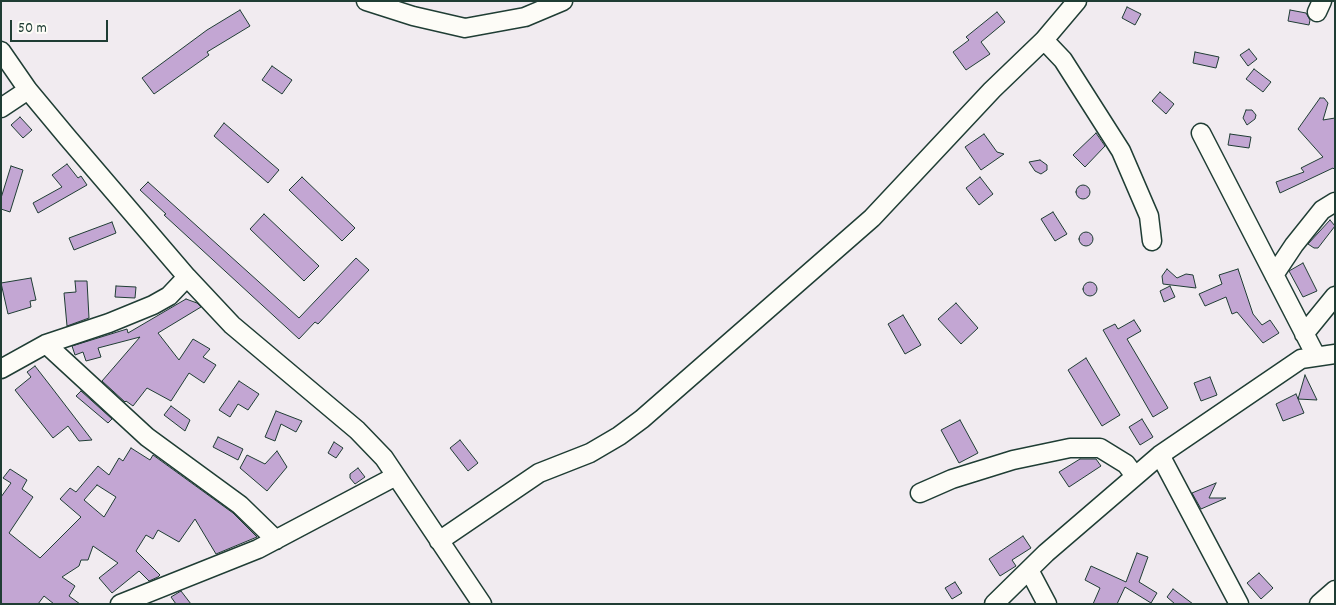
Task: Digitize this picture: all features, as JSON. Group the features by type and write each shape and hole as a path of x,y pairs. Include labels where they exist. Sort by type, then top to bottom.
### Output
{"street":[{"path":"366,1 413,16 465,28 526,17 563,1"},
{"path":"439,541 539,473 590,453 642,419 872,218 992,90 1044,40 1077,1"},
{"path":"1044,40 1063,60 1121,152 1149,216 1152,241"},
{"path":"1,51 28,90 187,276 232,325 279,362 357,430 384,458 482,604"},
{"path":"1,108 28,90"},
{"path":"1201,133 1316,356"},
{"path":"1274,274 1322,210 1335,202"},
{"path":"1,369 46,344 109,323 153,305 169,296 187,276"},
{"path":"1304,334 1335,296"},
{"path":"46,344 147,437 240,505 276,540"},
{"path":"994,604 1029,570 1160,455 1301,359 1335,354"},
{"path":"920,493 952,479 1013,460 1070,448 1100,448 1126,464 1136,476"},
{"path":"1160,455 1239,604"},
{"path":"120,604 241,556 276,540 396,476"},
{"path":"1029,570 1047,604"},
{"path":"1319,604 1335,590"}],"building":[{"path":"1127,7 1141,14 1135,25 1122,18"},
{"path":"240,10 250,26 207,52 209,55 154,94 142,78 207,30"},
{"path":"1290,10 1306,13 1310,20 1309,25 1288,21"},
{"path":"997,12 1005,22 981,42 990,54 966,70 953,52 969,40 966,37"},
{"path":"1249,49 1257,59 1248,66 1240,55"},
{"path":"1195,52 1219,57 1216,68 1193,63"},
{"path":"272,66 292,80 282,94 262,80"},
{"path":"1254,69 1271,82 1263,92 1246,79"},
{"path":"1160,92 1174,104 1166,114 1152,101"},
{"path":"1320,98 1324,98 1328,103 1323,120 1335,118 1335,170 1333,168 1280,193 1276,182 1304,172 1301,168 1323,157 1298,129"},
{"path":"1246,110 1252,110 1256,115 1255,119 1247,125 1243,118"},
{"path":"20,117 32,130 23,138 11,125"},
{"path":"224,123 279,170 268,183 214,136"},
{"path":"1096,133 1105,146 1085,167 1073,155"},
{"path":"984,134 997,152 1004,154 981,170 965,147"},
{"path":"1230,134 1251,137 1249,148 1228,145"},
{"path":"1040,160 1047,165 1047,170 1041,174 1035,171 1029,162"},
{"path":"67,164 78,178 81,176 87,185 38,213 33,203 62,187 52,175"},
{"path":"11,166 23,170 10,212 1,209 1,198"},
{"path":"302,177 355,228 342,241 289,190"},
{"path":"980,177 993,194 979,205 966,188"},
{"path":"148,182 299,318 356,258 369,270 318,324 315,322 299,339 164,215 166,214 140,190"},
{"path":"1083,185 1088,187 1090,192 1088,197 1083,199 1078,197 1076,192 1078,187"},
{"path":"1053,212 1067,234 1055,241 1041,219"},
{"path":"264,214 319,266 304,281 250,229"},
{"path":"1330,220 1335,226 1318,248 1308,244"},
{"path":"112,222 116,233 74,250 69,238"},
{"path":"1086,232 1091,234 1093,239 1091,244 1086,246 1081,244 1079,239 1081,234"},
{"path":"1303,263 1317,291 1303,297 1289,271"},
{"path":"1167,269 1177,278 1186,274 1193,275 1196,288 1163,284 1162,276"},
{"path":"1238,269 1253,314 1262,325 1270,320 1279,333 1263,343 1237,312 1232,314 1226,297 1205,306 1199,294 1222,284 1219,275"},
{"path":"31,278 36,300 30,301 31,307 8,314 1,283"},
{"path":"75,281 87,281 89,318 67,326 64,293 76,292"},
{"path":"1090,282 1095,284 1097,289 1095,294 1090,296 1085,294 1083,289 1085,284"},
{"path":"116,286 136,287 135,298 115,297"},
{"path":"1170,286 1175,297 1164,302 1160,291"},
{"path":"186,299 197,303 201,307 158,333 179,360 193,339 210,349 203,357 216,365 204,383 189,373 171,401 147,388 133,406 125,402 102,381 140,337 98,348 101,357 86,361 83,352 75,355 72,346 127,329 128,333"},
{"path":"956,303 978,328 961,344 938,319"},
{"path":"903,315 921,345 905,354 888,324"},
{"path":"1134,320 1141,331 1127,339 1168,408 1153,417 1103,330 1115,324 1118,329"},
{"path":"1086,358 1120,415 1102,426 1068,370"},
{"path":"35,366 92,440 79,441 68,426 53,438 15,390 31,377 27,372"},
{"path":"1305,375 1317,400 1298,399"},
{"path":"1210,377 1217,395 1201,401 1194,383"},
{"path":"239,381 259,394 248,410 238,404 230,417 219,410"},
{"path":"81,391 112,419 108,423 76,396"},
{"path":"1296,394 1304,413 1283,421 1276,404"},
{"path":"171,406 190,420 185,431 164,415"},
{"path":"276,411 302,421 296,432 281,424 275,441 265,437"},
{"path":"1142,419 1153,437 1140,445 1129,427"},
{"path":"960,420 978,453 959,463 941,430"},
{"path":"218,437 243,449 238,460 213,447"},
{"path":"460,440 478,463 468,471 450,448"},
{"path":"334,442 343,448 336,458 328,453"},
{"path":"131,448 150,460 153,455 233,513 257,537 216,554 195,519 179,542 158,530 153,539 146,535 136,551 160,575 149,581 139,571 112,593 99,578 118,563 93,546 88,560 81,560 79,566 62,577 75,586 69,596 80,604 54,604 44,596 38,604 1,604 1,497 11,483 3,478 10,469 27,480 22,489 33,497 9,533 40,558 81,517 60,499 70,488 76,492 98,466 109,475 119,458 123,461","holes":["97,485 116,497 104,517 84,500"]},
{"path":"277,451 287,467 267,491 240,468 247,455 265,464"},
{"path":"1080,459 1096,459 1101,466 1069,487 1059,472"},
{"path":"358,468 365,477 355,484 350,478 350,474"},
{"path":"1216,483 1209,498 1226,498 1201,509 1192,493"},
{"path":"1023,536 1031,548 1012,560 1016,566 1000,576 989,559"},
{"path":"1137,553 1148,557 1139,582 1157,593 1151,603 1125,587 1117,604 1093,604 1100,588 1085,580 1091,566 1126,582"},
{"path":"1259,573 1273,588 1261,599 1247,583"},
{"path":"955,582 962,593 952,599 945,588"},
{"path":"1173,589 1193,604 1175,604 1167,597"},
{"path":"181,591 191,604 176,604 171,597"}]}
